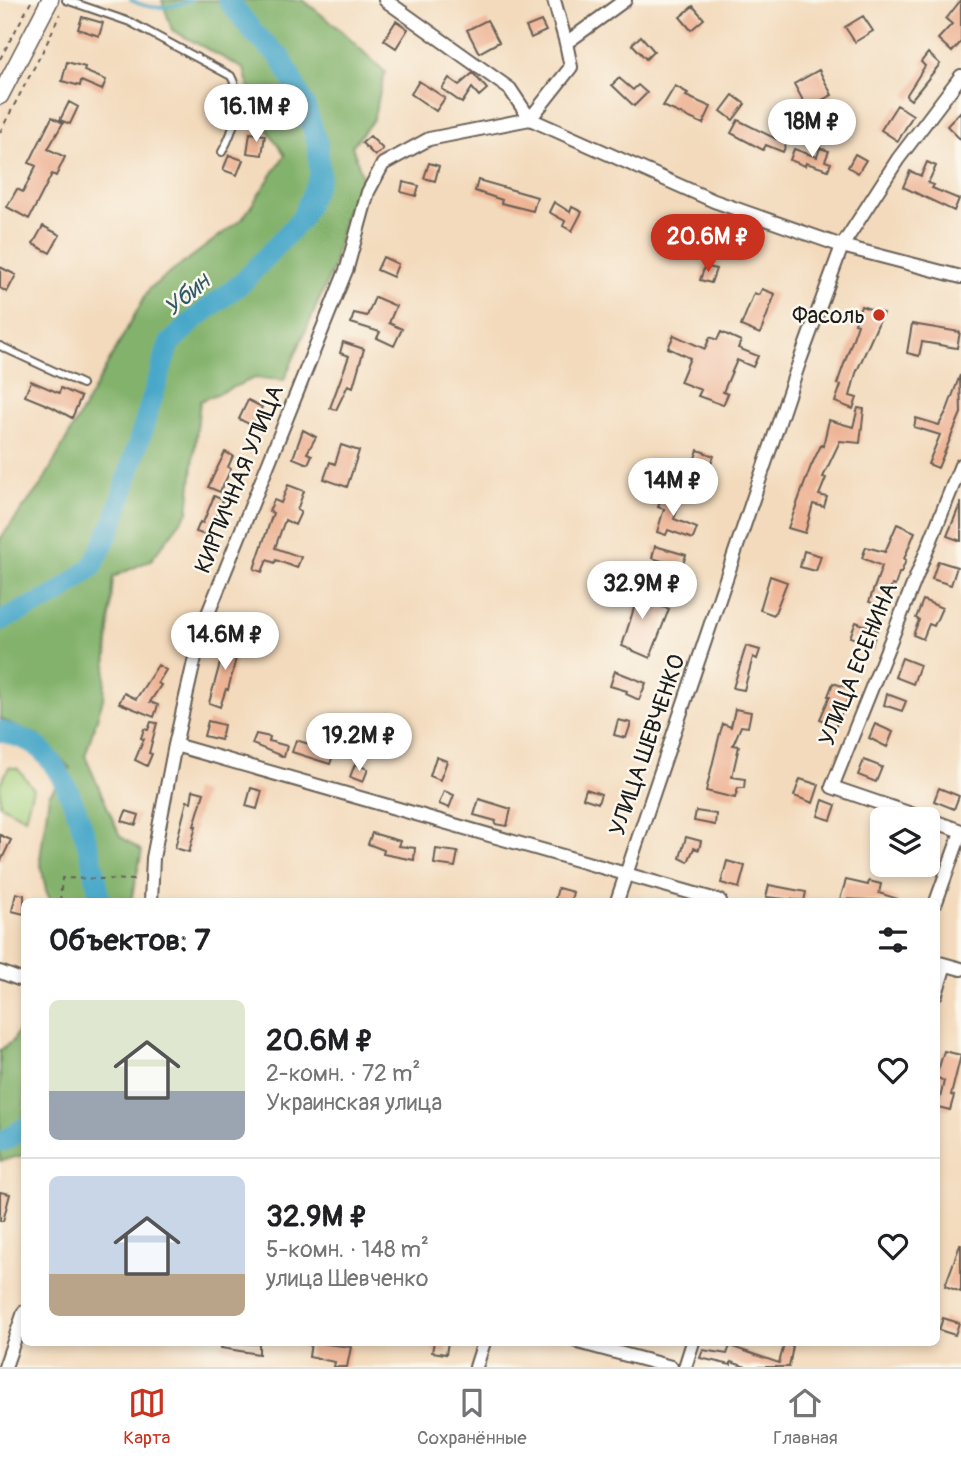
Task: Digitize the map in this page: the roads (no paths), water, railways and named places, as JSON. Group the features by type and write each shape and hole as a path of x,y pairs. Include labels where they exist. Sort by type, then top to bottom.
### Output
{"street":[{"path":"385,0 510,89 530,119 714,201 842,246 961,277"},
{"path":"530,119 571,66 554,0"},
{"path":"566,43 625,0"},
{"path":"0,96 55,6"},
{"name":"УЛИЦА ШЕВЧЕНКО","path":"618,898 799,363 842,246 898,159 961,76"},
{"name":"КИРПИЧНАЯ УЛИЦА","path":"150,898 153,858 174,745 201,631 347,268 368,192 383,164 429,139 530,119"},
{"name":"УЛИЦА ЕСЕНИНА","path":"891,807 832,787 961,465"},
{"path":"174,745 709,898"},
{"name":"УЛИЦА ЕСЕНИНА","path":"940,824 961,832"},
{"path":"937,898 961,832"},
{"path":"941,964 961,969"},
{"path":"0,972 21,980"},
{"path":"5,1367 21,1321"},
{"path":"476,1367 483,1346"},
{"path":"593,1346 671,1367"},
{"path":"685,1367 692,1346"}],"lane":[{"path":"66,0 130,22 231,76 236,92 235,121 231,136 222,152"},
{"path":"0,346 82,384"}],"waterway":[{"path":"131,0 161,8 191,0"},
{"name":"Убин","path":"0,621 58,594 93,566 114,521 169,344 196,318 243,282 301,219 320,176 318,145 305,106 281,58 255,34 228,0"},
{"name":"Убин","path":"0,731 35,745 60,774 79,817 99,898"},
{"name":"Убин","path":"0,1141 21,1130"}],"place":[{"name":"Фасоль","path":"879,315"}]}
